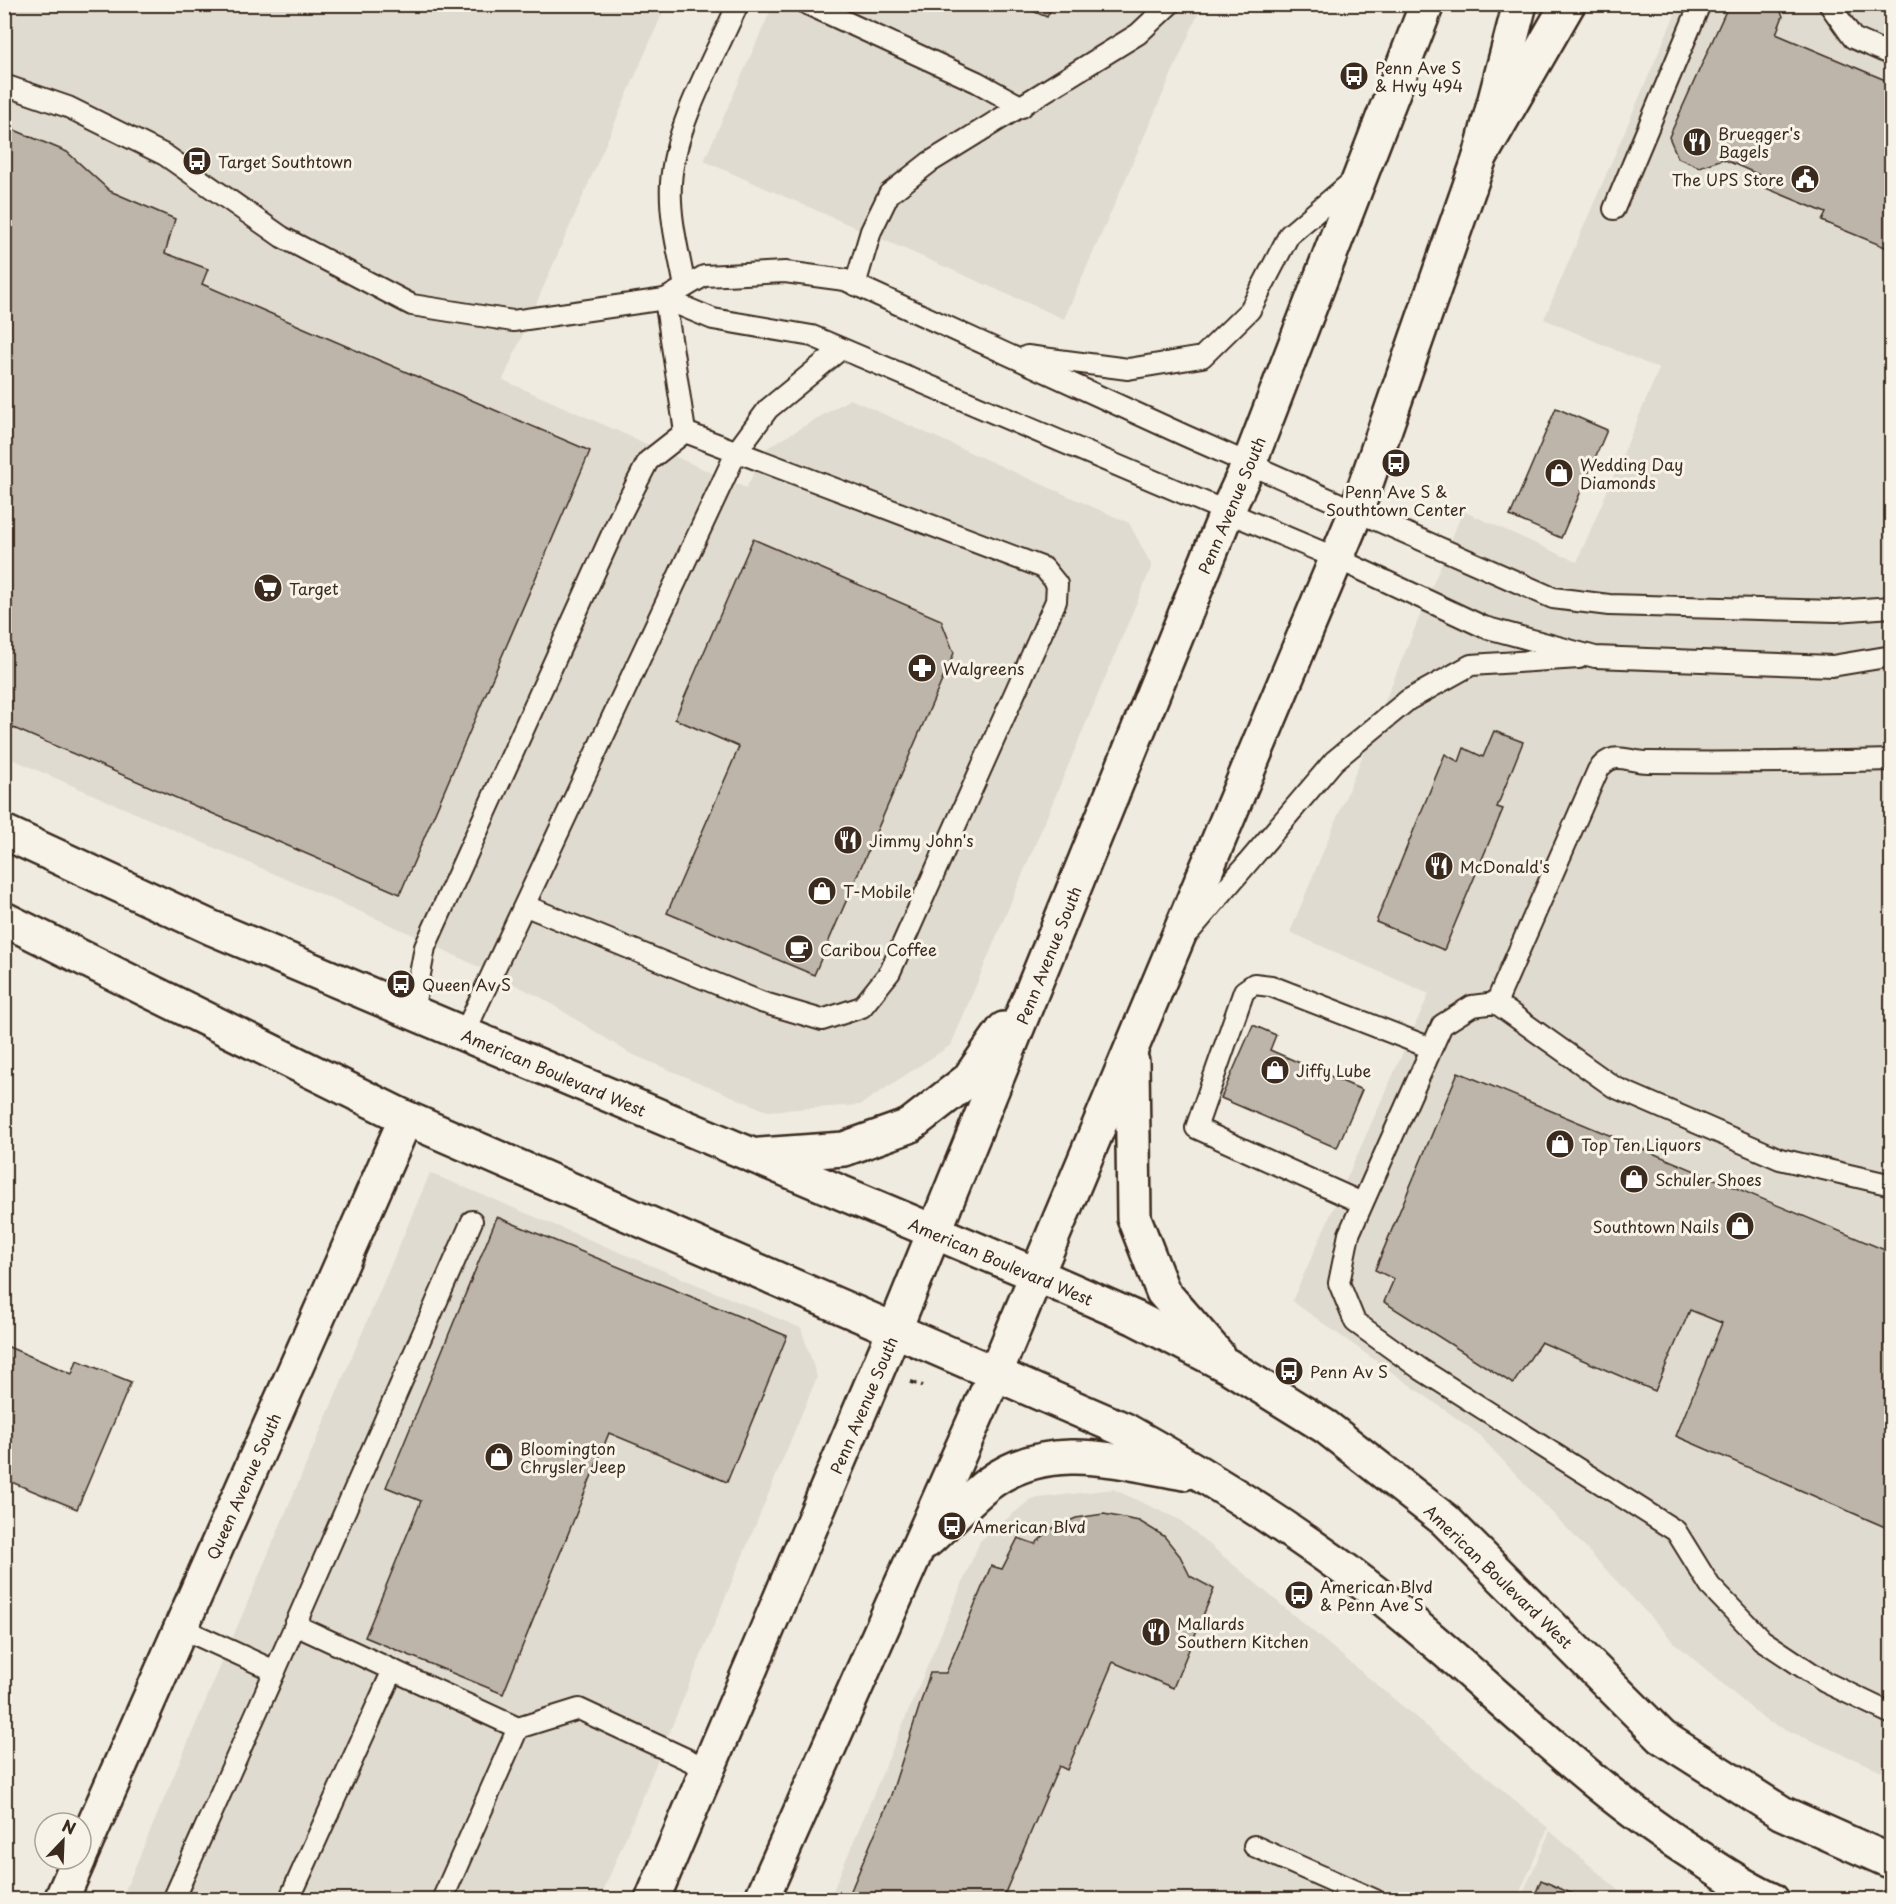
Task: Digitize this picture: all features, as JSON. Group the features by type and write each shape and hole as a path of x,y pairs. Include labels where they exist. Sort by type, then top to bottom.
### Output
{"main road":[{"name":"Penn Avenue South","path":"652,1899 935,1232 1226,514 1249,464 1427,4"},
{"path":"761,1899 995,1374 1356,512 1480,157 1520,4"},
{"path":"1480,157 1569,4"},
{"name":"American Boulevard West","path":"4,832 213,928 1037,1275 1135,1318 1228,1366 1326,1427 1445,1521 1662,1737 1782,1813 1892,1862"},
{"path":"4,919 406,1118 1125,1430 1212,1478 1372,1591 1599,1785 1667,1838 1753,1892 1772,1899"},
{"path":"754,1156 844,1149 909,1126 968,1080 1036,984"},
{"path":"1131,1051 1134,1218 1163,1292 1228,1366"},
{"name":"Queen Avenue South","path":"93,1827 406,1118"},
{"path":"917,1551 989,1484 1032,1460 1087,1455 1212,1478"},
{"path":"61,1899 74,1871"}],"lane":[{"path":"685,287 675,234 671,183 681,133 738,4"},
{"path":"807,4 977,82 1022,107"},
{"path":"855,285 871,231 890,194 930,162 1138,34 1170,4"},
{"path":"1614,209 1700,4"},
{"path":"1829,4 1833,14 1853,38 1892,55"},
{"path":"4,85 68,107 165,155 282,237 412,305 513,321 665,299 704,276 784,272 845,280 1249,464 1553,598 1621,605 1836,611 1892,607"},
{"path":"1006,354 1128,369 1202,357 1250,310 1288,236 1361,174"},
{"path":"665,299 713,319 812,336 1226,514 1336,558 1484,627 1595,657"},
{"path":"665,299 685,432"},
{"path":"464,1034 526,906 737,451 768,409 841,350"},
{"path":"526,906 761,1002 822,1020 862,1006 890,972 1056,601 1057,584 1044,568 685,432"},
{"path":"413,1012 425,947 621,514 648,461 685,432"},
{"path":"1173,951 1334,761 1408,700 1471,665 1595,657 1832,666 1892,656"},
{"path":"1496,1003 1598,770 1605,760 1617,757 1642,762 1723,763 1892,760"},
{"path":"1362,1203 1196,1128 1244,991 1254,984 1271,986 1431,1048"},
{"path":"1892,1185 1780,1159 1614,1088 1496,1003 1472,1006 1442,1025 1349,1234 1339,1283 1355,1322 1422,1370 1676,1531 1710,1586 1762,1640 1825,1682 1892,1714"},
{"path":"173,1899 472,1221"},
{"path":"295,1624 518,1728 579,1709 708,1768"},
{"path":"181,1628 275,1671"},
{"path":"289,1899 393,1670"},
{"path":"442,1899 518,1728"},
{"path":"1254,1846 1375,1899"}],"shaded area":[{"path":"5,5 666,5 503,380 746,488 767,448 850,399 1129,523 1152,566 951,1045 860,1105 767,1111 629,1053 542,998 409,933 5,756"},
{"path":"773,5 1202,5 1064,319 704,161"},
{"path":"1679,5 1891,5 1891,1775 1766,1721 1675,1643 1477,1433 1292,1301 1429,994 1290,932 1463,511 1577,562 1659,369 1544,319"},
{"path":"430,1173 801,1328 817,1377 600,1899 121,1900"},
{"path":"1113,1489 1180,1520 1548,1828 1517,1899 829,1900 980,1541 1031,1499"},
{"path":"1550,1831 1629,1899 1630,1899 1520,1900"}],"building":[{"path":"1016,4 1053,4 1047,17"},
{"path":"1729,4 1777,4 1783,16 1776,34 1890,82 1886,93 1892,95 1892,250 1822,221 1826,213 1761,186 1764,177 1723,159 1699,167 1678,158 1669,137"},
{"name":"Target","path":"12,129 67,152 110,191 175,219 165,253 208,269 202,284 590,451 400,894 4,724 4,147"},
{"name":"Wedding Day Diamonds","path":"1556,408 1607,430 1561,538 1510,516"},
{"path":"753,539 941,620 954,653 814,975 667,913 739,747 675,719"},
{"name":"McDonald's","path":"1494,731 1523,742 1497,807 1503,809 1444,950 1376,922 1445,754 1459,762 1464,748 1483,757"},
{"name":"Jiffy Lube","path":"1253,1025 1276,1035 1270,1050 1362,1090 1337,1148 1221,1098"},
{"path":"1458,1072 1892,1253 1892,1530 1676,1436 1722,1323 1690,1310 1655,1391 1541,1342 1513,1384 1384,1302 1394,1279 1375,1270"},
{"name":"Bloomington Chrysler Jeep","path":"497,1217 787,1336 727,1482 609,1433 503,1694 365,1637 421,1501 386,1487"},
{"path":"4,1345 72,1374 77,1360 131,1382 77,1509 4,1479"},
{"path":"1104,1514 1139,1521 1164,1536 1180,1556 1190,1576 1214,1589 1173,1688 1113,1662 1067,1770 1059,1766 1002,1900 847,1900 891,1795 930,1673 946,1673 991,1566 1002,1569 1018,1538 1035,1544 1051,1529 1076,1518"},
{"path":"1541,1880 1586,1900 1533,1900"}],"place":[{"name":"Penn Ave S & Hwy 494","path":"1354,76"},
{"name":"Bruegger's Bagels","path":"1697,142"},
{"name":"Target Southtown","path":"197,161"},
{"name":"The UPS Store","path":"1805,179"},
{"name":"Penn Ave S & Southtown Center","path":"1396,463"},
{"name":"Wedding Day Diamonds","path":"1559,473"},
{"name":"Target","path":"268,588"},
{"name":"Walgreens","path":"922,668"},
{"name":"Jimmy John's","path":"848,840"},
{"name":"McDonald's","path":"1439,866"},
{"name":"T-Mobile","path":"822,891"},
{"name":"Caribou Coffee","path":"799,949"},
{"name":"Queen Av S","path":"401,984"},
{"name":"Jiffy Lube","path":"1275,1070"},
{"name":"Top Ten Liquors","path":"1560,1144"},
{"name":"Schuler Shoes","path":"1634,1179"},
{"name":"Southtown Nails","path":"1740,1226"},
{"name":"Penn Av S","path":"1289,1371"},
{"name":"Bloomington Chrysler Jeep","path":"499,1457"},
{"name":"American Blvd","path":"952,1526"},
{"name":"American Blvd & Penn Ave S","path":"1299,1595"},
{"name":"Mallards Southern Kitchen","path":"1156,1632"}]}
